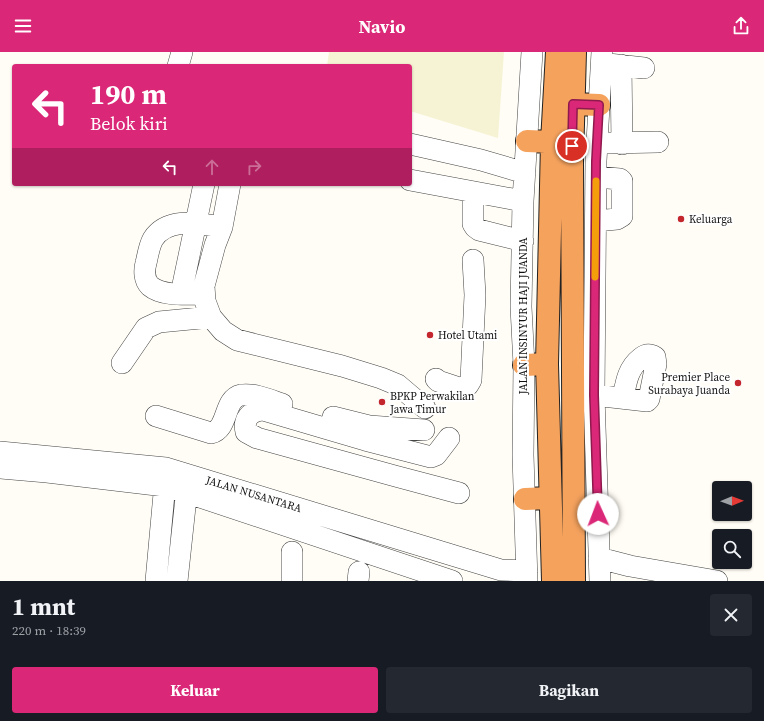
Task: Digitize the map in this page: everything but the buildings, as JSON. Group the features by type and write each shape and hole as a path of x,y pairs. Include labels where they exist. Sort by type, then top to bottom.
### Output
{"highway":[{"path":"553,581 547,364 552,142 557,52"},
{"path":"574,581 572,160 575,52"},
{"path":"573,104 599,105"},
{"path":"527,141 552,142"},
{"path":"524,365 547,364"},
{"path":"525,499 550,498"}],"street":[{"path":"179,64 182,52"},
{"name":"JALAN INSINYUR HAJI JUANDA","path":"527,576 523,455 523,201 532,52"},
{"path":"608,60 644,68"},
{"path":"600,581 594,395 596,177 599,105 608,60"},
{"path":"608,60 622,144"},
{"path":"597,143 622,144 658,142"},
{"path":"412,144 480,160 525,173"},
{"path":"412,180 523,201"},
{"path":"181,294 204,186"},
{"path":"230,186 222,227 208,266 204,286 205,301 211,317 223,331 237,340 342,366 398,385 425,408"},
{"path":"473,192 473,224 475,227 484,231 523,241"},
{"path":"204,294 164,293 150,286 145,276 144,268 148,252 154,239 164,229 179,224 196,223 222,227"},
{"path":"436,379 462,389 468,385 471,380 475,296 474,260"},
{"path":"122,362 146,328 159,322 211,317"},
{"path":"156,416 209,433 216,432 224,421 231,402 241,395 252,395 311,412 369,426 424,430"},
{"path":"594,395 623,398"},
{"path":"449,438 436,455 431,457 365,440 263,410 251,413 247,419 245,427 246,432 257,438 459,493"},
{"path":"226,416 246,424"},
{"path":"358,466 365,440"},
{"path":"394,476 402,450"},
{"name":"JALAN NUSANTARA","path":"0,452 166,477 527,576"},
{"name":"JALAN NUSANTARA","path":"0,468 47,472 166,477"},
{"path":"156,581 166,477"},
{"path":"177,581 187,483"},
{"name":"JALAN NUSANTARA","path":"187,483 452,581"},
{"path":"292,552 292,581"},
{"path":"599,558 630,573 717,581"}],"shaded area":[{"path":"329,52 504,52 498,138 412,112 412,64 327,64"}],"slow traffic":[{"path":"595,277 596,181"}],"place":[{"name":"Keluarga","path":"681,219"},
{"name":"Hotel Utami","path":"430,335"},
{"name":"Premier Place Surabaya Juanda","path":"738,383"},
{"name":"BPKP Perwakilan Jawa Timur","path":"382,402"}],"route":[{"path":"572,146 573,104 599,105 596,161 594,395 598,514"}]}
